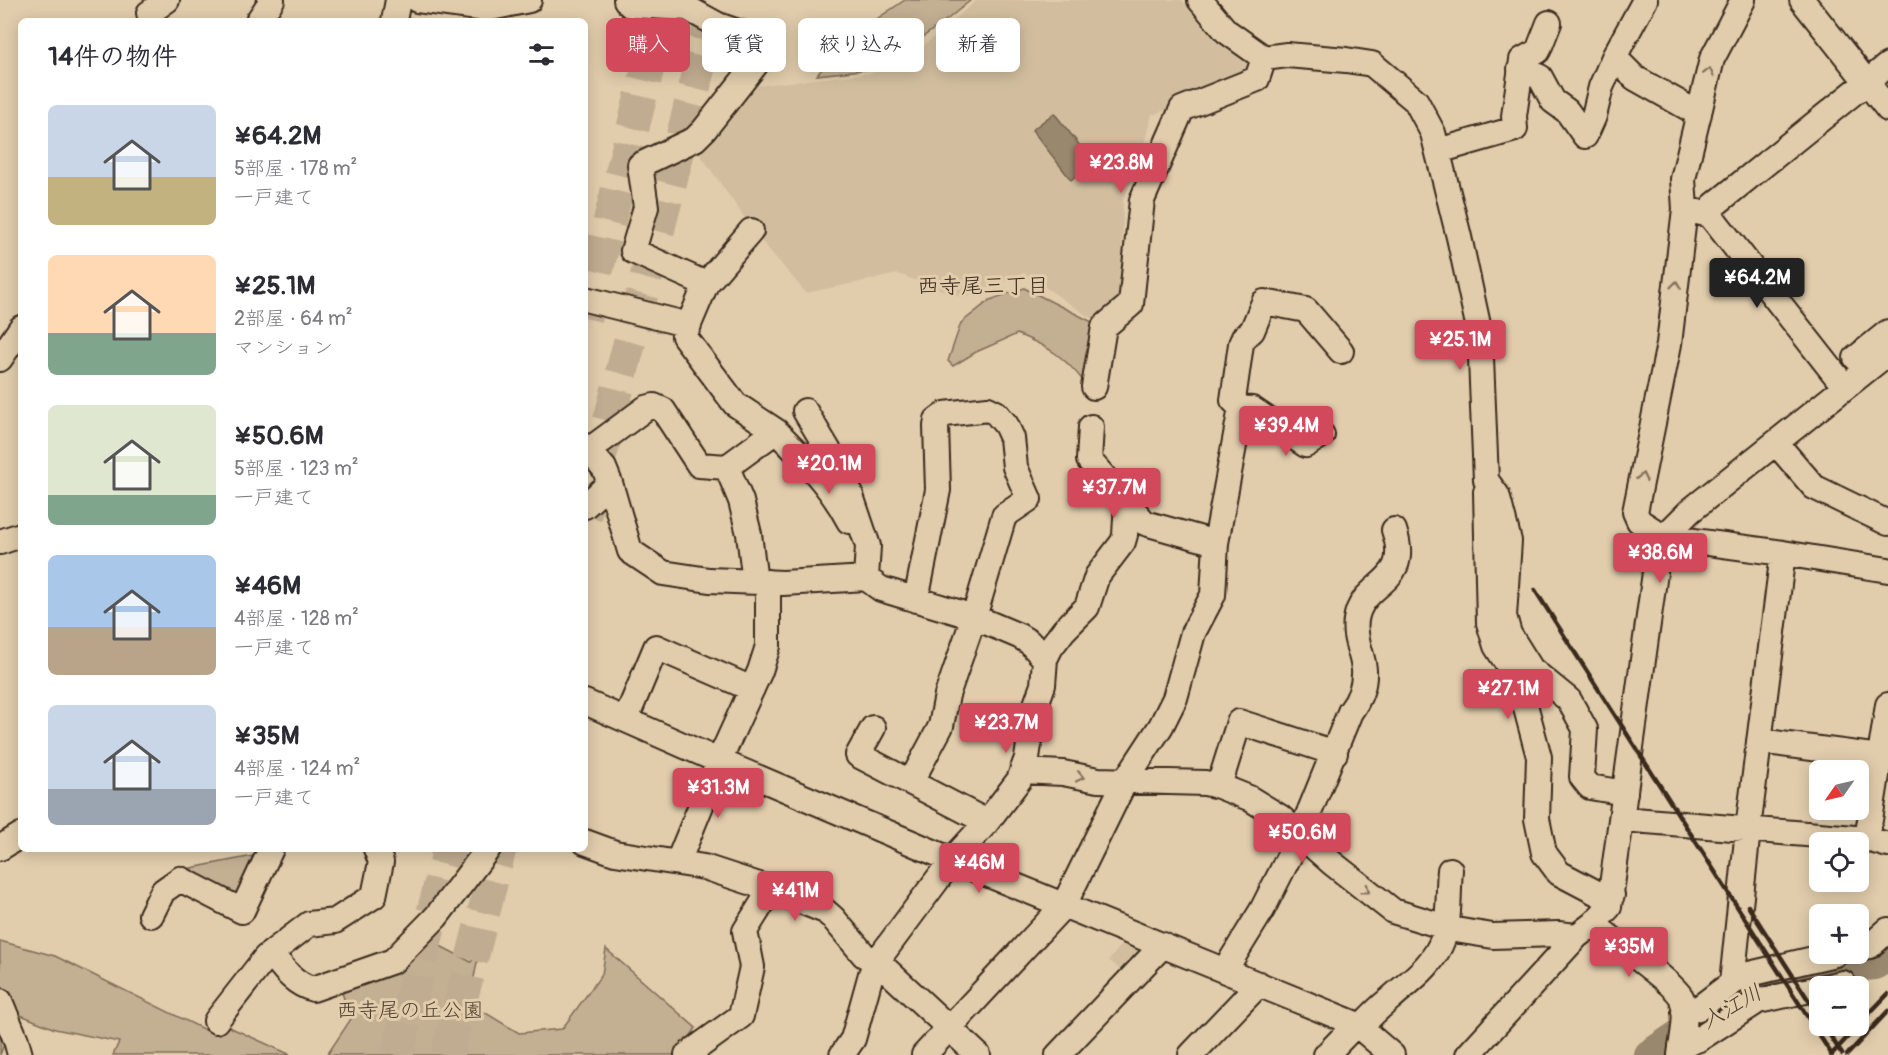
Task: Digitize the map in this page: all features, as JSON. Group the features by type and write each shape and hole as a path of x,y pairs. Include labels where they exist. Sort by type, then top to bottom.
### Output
{"street":[{"path":"260,18 272,0"},
{"path":"395,18 398,0"},
{"path":"417,0 486,10 529,0"},
{"path":"626,0 630,5 687,8 718,25 747,35 756,64 695,139 639,165 646,207 633,251 706,284"},
{"path":"1200,0 1226,31 1264,58 1287,55 1372,64 1416,101 1433,134 1480,334 1489,623 1496,646 1519,682 1539,757 1537,819 1544,853 1560,873 1605,895"},
{"path":"1520,69 1540,77 1552,100 1567,111 1585,136 1594,116 1600,87 1645,0"},
{"path":"1743,0 1712,59 1683,179 1684,209 1669,344 1635,512 1639,521 1657,533 1888,570"},
{"path":"1802,0 1888,109"},
{"path":"1438,151 1515,129 1514,116 1522,60 1538,51 1549,23"},
{"path":"1614,57 1635,78 1699,114"},
{"path":"1094,387 1104,327 1131,304 1142,200 1182,110 1257,79 1264,58"},
{"path":"1710,216 1713,206 1888,65"},
{"path":"1684,209 1710,216 1840,381"},
{"path":"752,231 706,284 684,336 735,404 776,431 811,465 837,499 849,520 859,549 863,578"},
{"path":"588,300 689,325"},
{"path":"1322,435 1306,445 1252,409 1242,408 1233,400 1241,344 1244,337 1252,331 1264,302 1306,309 1341,351"},
{"path":"0,359 18,332"},
{"path":"1657,533 1690,511 1776,443 1888,332"},
{"path":"1605,895 1619,792 1658,558 1657,533 1686,496 1840,381 1886,358"},
{"path":"588,447 646,408 654,406 663,410 699,465 727,467 776,431"},
{"path":"924,1055 1064,905 1125,781 1161,726 1175,698 1193,633 1213,596 1216,543 1242,408"},
{"path":"911,782 941,726 947,695 974,617 1004,516 1029,499 1016,467 1012,438 1006,425 996,413 988,410 945,414 937,420 938,490 916,600"},
{"path":"805,411 845,478 868,546 863,578"},
{"path":"1091,427 1083,465 1127,501 1145,524 1216,543"},
{"path":"1776,443 1814,487 1888,523"},
{"path":"588,449 604,468 630,551 663,573 709,580 761,582 863,578 880,589 974,617 1029,642 1046,659"},
{"path":"678,862 719,761 760,670 768,646 761,582 741,501 727,467"},
{"path":"1486,480 1497,495 1509,542 1504,616 1509,634 1531,669 1569,700 1585,729 1582,777 1590,787 1619,792"},
{"path":"588,503 610,483"},
{"path":"842,1055 853,1039 871,974 878,961 952,860 987,822 1019,780 1028,758 1034,710 1043,685 1046,659 1051,647 1064,630 1088,608 1097,576 1123,542 1127,501"},
{"path":"1225,970 1262,910 1300,835 1350,712 1360,700 1364,670 1358,650 1356,620 1364,598 1393,573 1399,552 1394,530"},
{"path":"0,542 18,536"},
{"path":"1732,982 1748,829 1783,553"},
{"path":"626,719 656,647 752,689"},
{"path":"588,703 952,860 1358,1025 1392,1055"},
{"path":"1622,819 1878,842 1880,757 1888,705"},
{"path":"1219,786 1239,722 1335,753"},
{"path":"873,728 858,755 987,822"},
{"path":"1759,741 1880,757"},
{"path":"1022,771 1063,773 1098,780 1205,783 1219,786 1257,803 1280,817 1332,863 1393,911 1455,930 1493,936 1558,934 1585,930 1644,963 1677,992 1682,998 1682,1037"},
{"path":"1468,1055 1585,930 1605,895 1622,819 1619,792"},
{"path":"0,848 18,837"},
{"path":"588,843 615,853 704,867 771,889 825,911 864,955 878,961 978,1055"},
{"path":"151,915 163,891 180,879 242,911 270,852"},
{"path":"216,1021 271,953 309,924 335,921 374,896 381,862 377,852"},
{"path":"271,953 290,977 312,989 393,961 436,917 486,852"},
{"path":"1326,1055 1424,970 1435,954 1443,940 1450,870"},
{"path":"687,1055 741,1016 752,967 745,931 771,889"},
{"path":"1869,946 1888,930"},
{"path":"1058,1055 1163,945"},
{"path":"1682,1037 1699,1008 1732,982 1745,975 1809,960"},
{"path":"1191,1055 1259,984"},
{"path":"1682,1037 1698,1039 1758,1001 1809,990"},
{"path":"0,1001 20,1055"}],"shaded area":[{"path":"977,0 1182,0 1214,40 1249,65 1244,81 1152,114 1143,147 1147,149 1123,199 1121,306 1098,323 1024,273 964,298 898,274 806,293 759,238 699,153 747,87 874,72 924,72 924,45 936,35 936,72 1020,72 1020,18 956,18"},
{"path":"1054,113 1093,162 1071,180 1032,130"},
{"path":"1124,942 1146,953 1127,976 1109,960"}],"green space":[{"path":"905,0 971,0 949,18 936,18 936,27 924,36 924,18 878,18"},
{"path":"820,72 844,72 817,75"},
{"path":"1024,288 1092,322 1085,383 1055,353 1017,334 976,352 953,366 948,361 961,323 990,300"},
{"path":"253,856 235,901 186,869"},
{"name":"西寺尾の丘公園","path":"425,938 471,962 479,952 469,1003 519,1033 562,1029 602,974 606,949 696,1028 678,1055 327,1055 351,1019 341,990"},
{"path":"0,941 55,956 209,1032 216,1021 291,1055 113,1055 119,1042 55,1029 16,1013 0,1055"}],"waterway":[{"name":"入江川","path":"1650,1055 1705,1018 1758,987 1834,968 1874,964 1888,956"}],"tunnel":[{"path":"588,306 665,0"},
{"path":"588,504 715,0"},
{"path":"397,1055 448,852"},
{"path":"447,1055 499,852"}],"railway":[{"path":"1535,590 1832,1055"},
{"path":"1748,906 1809,1001"},
{"path":"1869,1014 1888,994"},
{"path":"1847,1055 1888,1011"},
{"path":"1830,1036 1842,1054"},
{"path":"1831,1055 1849,1036"}],"district":[{"name":"西寺尾三丁目","path":"983,285"}]}
